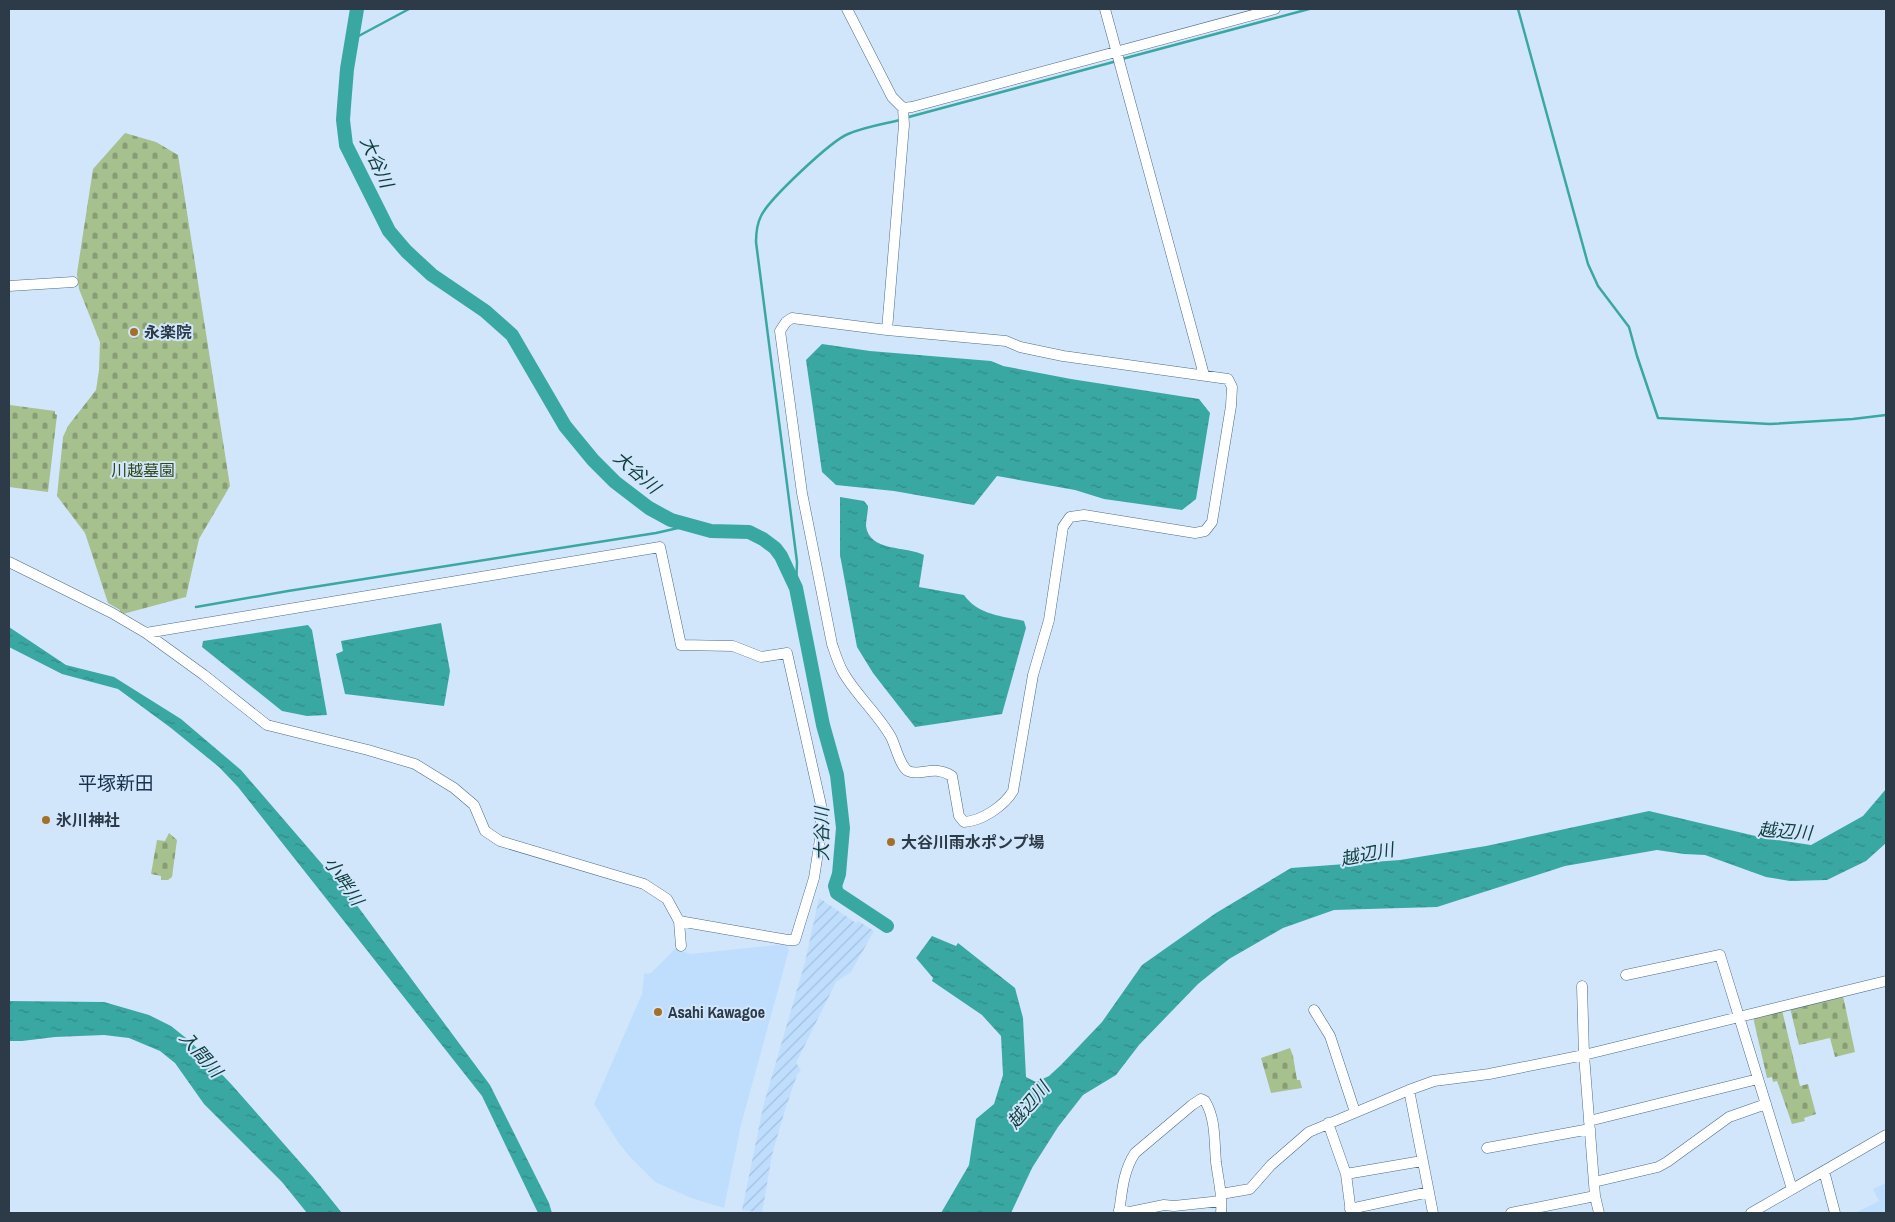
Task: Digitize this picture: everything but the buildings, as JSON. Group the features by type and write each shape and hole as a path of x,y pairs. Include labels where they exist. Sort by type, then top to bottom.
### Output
{"street":[{"path":"847,9 892,97 903,108 904,125 887,330"},
{"path":"1105,9 1204,375"},
{"path":"903,108 1275,9"},
{"path":"9,286 73,282"},
{"path":"792,318 887,330 1006,341 1020,347 1063,356 1228,379 1232,387 1231,406 1212,522 1205,531 1195,533 1084,515 1070,517 1066,521 1063,527 1049,620 1033,675 1013,792 1009,798 989,813 964,822 959,816 952,776 943,771 932,769 921,772 908,771 901,764 897,748 887,730 843,673 832,644 802,493 780,331 786,322 792,318"},
{"path":"146,633 660,547 681,645 733,646 761,657 787,653 820,805 821,833 814,878 795,940 679,921"},
{"path":"9,562 112,613 146,633 204,674 266,725 368,750 415,764 454,788 474,805 485,831 500,841 644,884 667,900 679,921 681,946"},
{"path":"1626,975 1720,955 1792,1190"},
{"path":"1220,1213 1221,1198 1214,1126 1208,1105 1201,1099 1135,1153 1129,1162 1119,1212 1130,1212 1164,1205 1174,1206 1221,1198 1250,1189 1271,1165 1309,1132 1434,1081 1489,1074 1584,1055 1886,981"},
{"path":"1582,986 1589,1125 1595,1196 1599,1213"},
{"path":"1314,1010 1330,1036 1355,1112"},
{"path":"1487,1148 1589,1125 1758,1079"},
{"path":"1409,1090 1433,1213"},
{"path":"1594,1182 1658,1167 1729,1117 1766,1104"},
{"path":"1328,1123 1346,1174 1351,1211 1429,1192"},
{"path":"1751,1213 1886,1135"},
{"path":"1346,1174 1422,1161"},
{"path":"1824,1171 1835,1213"},
{"path":"1511,1213 1595,1196"}],"shaded area":[{"path":"819,898 856,923 858,921 874,931 851,972 836,982 796,1063 801,1070 797,1075 785,1110 772,1155 762,1213 742,1210 763,1107 805,962"},
{"path":"786,944 789,950 741,1125 724,1208 691,1198 655,1182 618,1142 594,1104 642,994 644,974 651,973 676,948 690,954"},
{"path":"1886,1183 1886,1213 1855,1213 1879,1201 1873,1189"}],"green space":[{"name":"川越墓園","path":"125,133 156,142 178,155 230,486 199,539 186,597 123,614 119,613 120,610 108,603 85,533 57,496 63,437 68,426 96,390 99,370 100,342 79,289 77,273 93,169"},
{"path":"10,405 55,411 57,415 48,492 9,487"},
{"path":"169,833 177,840 172,877 168,880 161,880 161,876 151,874 157,840 165,841"},
{"path":"1843,996 1855,1052 1835,1057 1830,1038 1799,1045 1790,1008"},
{"path":"1782,1010 1800,1086 1808,1084 1816,1114 1804,1118 1805,1121 1792,1124 1777,1081 1773,1082 1772,1077 1767,1078 1753,1017"},
{"path":"1290,1048 1297,1080 1300,1080 1302,1088 1271,1093 1261,1058"}],"water":[{"path":"822,344 870,351 991,361 1003,366 1071,379 1199,399 1210,413 1196,499 1182,510 1104,499 1075,490 997,476 974,505 894,491 836,485 822,472 806,360"},
{"path":"840,497 864,501 868,506 866,526 874,540 890,547 924,555 919,587 964,595 983,611 1024,621 1026,628 1002,714 915,727 873,673 857,647 840,555"},
{"path":"441,623 450,671 444,706 345,694 336,654 343,651 341,641"},
{"path":"308,625 312,630 327,715 307,716 282,711 202,647 203,641"},
{"path":"9,627 66,665 114,677 181,719 241,770 353,900 490,1085 549,1203 552,1213 538,1213 482,1096 238,787 219,767 171,728 118,689 62,674 9,647"},
{"name":"越辺川","path":"1886,789 1886,843 1866,861 1827,880 1790,881 1766,877 1705,855 1657,850 1565,866 1437,907 1334,910 1283,928 1229,959 1198,984 1139,1045 1116,1075 1083,1095 1058,1127 1032,1168 1011,1213 941,1213 969,1165 976,1119 994,1104 1003,1075 1001,1036 982,1015 932,981 933,978 916,958 932,936 956,946 958,943 1015,988 1023,1018 1026,1077 1036,1082 1049,1076 1102,1022 1142,965 1216,913 1291,868 1400,860 1486,846 1649,811 1764,838 1811,845 1863,816"},
{"name":"入間川","path":"9,1001 104,1002 149,1015 171,1026 191,1042 232,1085 342,1213 307,1213 282,1182 204,1104 175,1063 160,1051 129,1038 104,1035 9,1041"}],"waterway":[{"name":"大谷川","path":"357,9 347,69 344,106 343,120 346,145 389,231 406,251 432,275 485,311 512,335 565,426 593,460 615,482 649,508 671,520 711,531 749,532 763,539 775,548 781,556 796,588 823,725 837,775 843,828 839,874 835,886 837,893 887,926"},
{"path":"353,39 409,9"},
{"path":"1122,59 1309,9"},
{"path":"1518,9 1588,264 1598,286 1629,327 1658,418 1770,424 1886,415"},
{"path":"905,118 1117,61"},
{"path":"796,588 797,562 756,242 758,225 766,208 788,184 828,147 848,134 860,129 900,120"},
{"path":"196,607 656,533 687,526"}],"place":[{"name":"永楽院","path":"134,332"},
{"name":"氷川神社","path":"46,820"},
{"name":"大谷川雨水ポンプ場","path":"891,842"},
{"name":"Asahi Kawagoe","path":"658,1012"}],"district":[{"name":"平塚新田","path":"116,783"}],"water label":[{"name":"小畔川","path":"344,881"}]}
